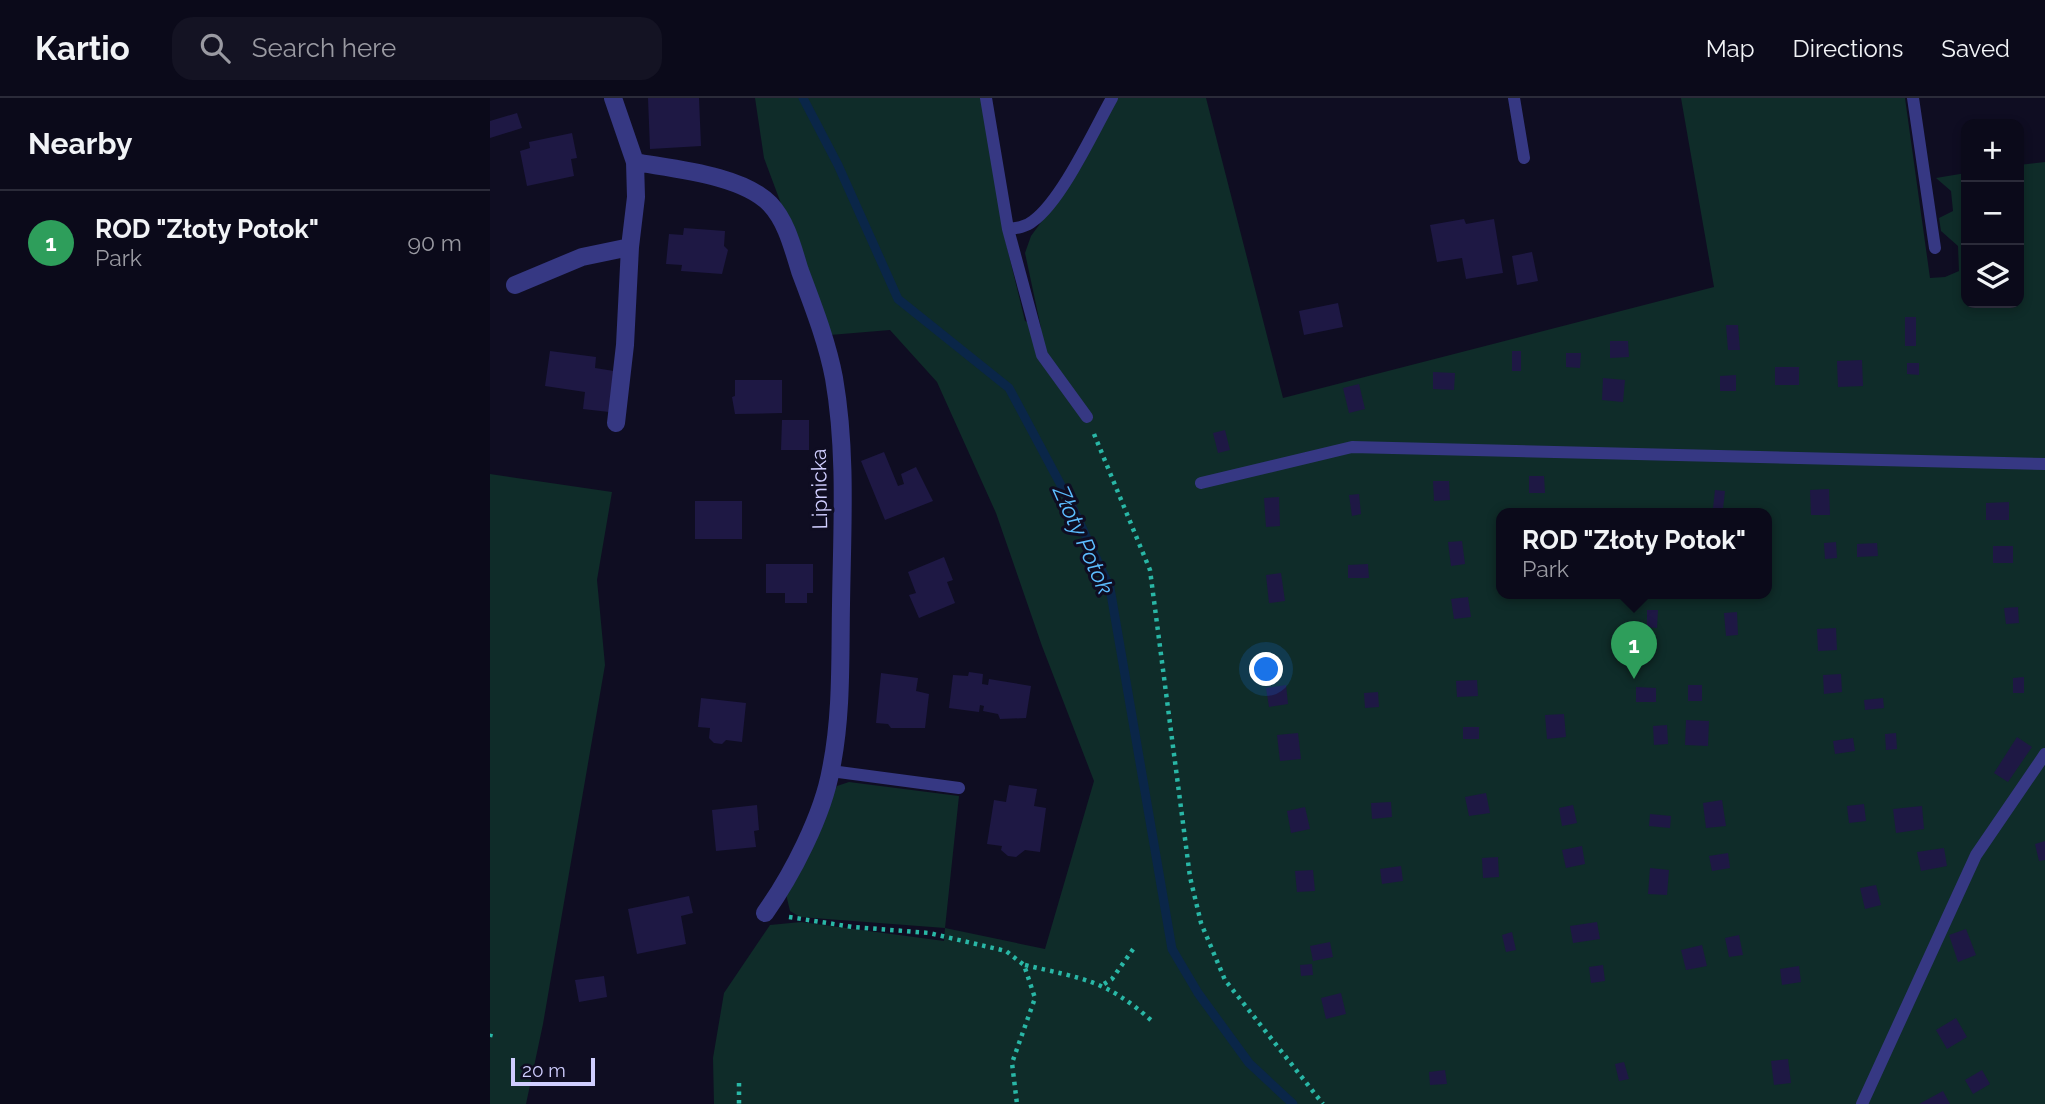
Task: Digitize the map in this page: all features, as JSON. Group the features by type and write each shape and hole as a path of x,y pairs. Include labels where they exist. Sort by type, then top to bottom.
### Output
{"street":[{"path":"613,98 635,162 636,197 629,247 625,345 616,423"},
{"name":"Lipnicka","path":"635,162 731,183 763,198 772,206 789,239 827,347 839,415 843,470 839,694 831,771 800,851 770,906"},
{"path":"515,285 582,257 629,247"}],"lane":[{"path":"986,98 1008,229 1042,355 1087,417"},
{"path":"1008,229 1022,227 1034,220 1049,204 1112,98"},
{"path":"1514,98 1524,158"},
{"path":"1913,98 1935,248"},
{"path":"1201,484 1352,447 2045,464"},
{"path":"1862,1104 1976,855 2045,754"},
{"path":"831,771 958,788"}],"path":[{"path":"1087,417 1150,570 1190,877 1201,923 1226,980 1323,1104"},
{"path":"770,906 784,915 803,921 929,933 1006,951 1024,965 1103,984 1129,1000 1152,1021"},
{"path":"1103,984 1112,979 1136,945"},
{"path":"1017,1104 1012,1063 1035,998 1024,965"},
{"path":"490,1037 492,1029"},
{"path":"739,1083 739,1104"}],"green space":[{"path":"755,98 981,98 1005,239 1025,321 1041,328 1025,253 1031,236 1082,166 1116,98 1206,98 1283,398 1714,287 1681,98 1905,98 1930,278 1945,277 1959,271 1958,246 1941,231 1939,218 1953,211 1951,191 1936,178 1961,174 1961,308 2024,308 2024,164 2045,162 2045,1104 714,1104 713,1058 724,993 770,925 801,922 944,941 945,928 1045,949 1094,781 1042,646 996,513 937,382 890,330 830,335 764,158"},
{"path":"490,474 612,492 597,580 605,665 543,1024 526,1104 490,1104"},
{"path":"849,782 959,796 945,928 800,917 790,911 786,894 837,786"}],"building":[{"path":"648,98 699,98 701,146 650,149"},
{"path":"517,113 522,128 490,138 490,121"},
{"path":"572,133 577,158 571,159 574,176 527,186 520,151 530,148 529,142"},
{"path":"1464,219 1466,224 1494,219 1503,273 1466,279 1462,258 1437,262 1430,225"},
{"path":"684,228 725,231 724,246 728,250 722,274 681,271 682,265 666,264 669,234 683,235"},
{"path":"1532,252 1538,281 1517,285 1512,256"},
{"path":"1338,303 1343,327 1304,335 1299,311"},
{"path":"1905,317 1916,317 1916,346 1905,346"},
{"path":"1726,325 1738,325 1740,350 1728,350"},
{"path":"1610,341 1628,341 1629,357 1610,358"},
{"path":"550,351 596,357 595,368 614,371 609,412 583,409 585,392 545,386"},
{"path":"1512,351 1521,351 1521,371 1512,371"},
{"path":"1566,353 1581,353 1580,368 1566,367"},
{"path":"1862,360 1863,386 1838,387 1837,361"},
{"path":"1907,363 1919,363 1919,375 1907,374"},
{"path":"1775,367 1799,367 1799,385 1775,385"},
{"path":"1433,372 1455,373 1454,390 1433,389"},
{"path":"1736,375 1736,391 1720,391 1720,376"},
{"path":"1603,378 1625,380 1623,402 1602,400"},
{"path":"735,380 782,380 782,413 735,414 732,397 735,396"},
{"path":"1359,384 1365,409 1349,413 1343,388"},
{"path":"782,420 809,420 809,450 781,450"},
{"path":"1225,430 1230,450 1218,453 1213,433"},
{"path":"884,452 898,486 904,484 901,474 916,467 933,501 885,520 861,461"},
{"path":"1529,476 1544,476 1545,493 1529,493"},
{"path":"1433,481 1449,481 1450,500 1434,501"},
{"path":"1829,489 1830,515 1811,515 1810,490"},
{"path":"1715,490 1725,491 1723,508 1713,508"},
{"path":"1359,494 1361,514 1352,516 1349,495"},
{"path":"1279,497 1280,526 1266,527 1264,498"},
{"path":"695,501 742,501 742,539 695,539"},
{"path":"2009,502 2009,520 1986,520 1986,503"},
{"path":"1462,541 1465,564 1451,566 1448,542"},
{"path":"1836,542 1837,558 1825,559 1824,543"},
{"path":"1877,543 1878,556 1857,557 1857,544"},
{"path":"1993,546 2013,546 2013,563 1993,563"},
{"path":"944,557 953,580 947,582 955,603 919,618 909,595 916,593 908,572"},
{"path":"766,564 813,564 813,593 807,593 807,603 785,603 785,593 766,593"},
{"path":"1368,564 1369,578 1348,578 1348,565"},
{"path":"1281,573 1285,601 1269,603 1266,575"},
{"path":"1468,597 1471,617 1454,619 1451,599"},
{"path":"2018,607 2019,623 2006,624 2004,608"},
{"path":"1647,610 1658,610 1657,628 1647,627"},
{"path":"1737,612 1738,635 1726,636 1724,613"},
{"path":"1836,628 1837,650 1818,651 1817,629"},
{"path":"969,672 983,674 982,684 988,685 989,679 1031,686 1026,718 1000,719 998,714 983,711 984,706 980,705 979,712 949,708 953,675 968,676"},
{"path":"881,673 918,678 916,691 929,694 925,728 891,728 888,724 876,723"},
{"path":"1841,674 1842,692 1824,694 1823,675"},
{"path":"2024,677 2024,693 2013,693 2013,678"},
{"path":"1477,680 1478,696 1457,697 1456,681"},
{"path":"1286,685 1288,704 1269,707 1266,688"},
{"path":"1688,685 1702,685 1702,701 1688,701"},
{"path":"1636,687 1656,688 1656,702 1636,702"},
{"path":"1378,692 1379,707 1365,708 1364,693"},
{"path":"701,698 746,703 742,742 726,740 722,744 714,743 709,738 710,728 698,727"},
{"path":"1883,698 1884,708 1865,710 1864,700"},
{"path":"1564,714 1566,737 1547,739 1545,715"},
{"path":"1686,720 1709,721 1708,746 1685,745"},
{"path":"1667,725 1668,744 1654,745 1653,726"},
{"path":"1463,727 1479,727 1479,739 1463,739"},
{"path":"1298,733 1301,759 1280,761 1277,735"},
{"path":"1896,733 1897,749 1886,750 1885,734"},
{"path":"2017,737 2032,747 2008,782 1994,773"},
{"path":"1853,738 1855,751 1835,754 1833,741"},
{"path":"1009,785 1037,789 1034,806 1046,808 1040,852 1025,850 1016,857 1008,856 1001,850 1002,846 987,844 994,800 1006,802"},
{"path":"1486,793 1490,813 1469,816 1465,797"},
{"path":"1722,800 1726,826 1706,828 1703,803"},
{"path":"1391,802 1392,817 1372,819 1371,803"},
{"path":"1864,804 1866,821 1849,823 1847,806"},
{"path":"757,805 759,830 754,831 756,847 716,851 712,810"},
{"path":"1573,805 1577,823 1562,826 1559,808"},
{"path":"1922,806 1924,829 1896,833 1893,809"},
{"path":"1305,807 1310,829 1291,833 1287,811"},
{"path":"1650,814 1671,816 1670,828 1649,826"},
{"path":"2045,841 2045,860 2039,861 2035,844"},
{"path":"1582,846 1585,864 1566,868 1562,850"},
{"path":"1944,848 1947,866 1921,871 1917,852"},
{"path":"1728,853 1730,868 1712,871 1709,856"},
{"path":"1498,857 1499,877 1483,878 1482,858"},
{"path":"1401,866 1403,881 1382,884 1380,869"},
{"path":"1650,868 1669,870 1667,895 1648,894"},
{"path":"1313,870 1315,891 1297,892 1295,871"},
{"path":"1876,885 1881,905 1865,909 1860,888"},
{"path":"689,896 693,913 681,916 686,944 637,954 628,909"},
{"path":"1597,922 1600,939 1573,943 1570,926"},
{"path":"1966,929 1976,955 1958,962 1949,935"},
{"path":"1512,932 1516,950 1506,952 1502,935"},
{"path":"1739,935 1743,955 1729,957 1725,938"},
{"path":"1330,942 1333,957 1313,961 1310,946"},
{"path":"1702,945 1707,966 1686,970 1681,950"},
{"path":"1312,964 1313,975 1301,976 1300,965"},
{"path":"1603,965 1605,981 1591,983 1589,967"},
{"path":"1799,966 1801,982 1782,985 1780,969"},
{"path":"604,976 607,997 579,1002 575,980"},
{"path":"1341,993 1346,1014 1326,1019 1321,998"},
{"path":"1956,1018 1967,1037 1947,1049 1936,1030"},
{"path":"1788,1059 1791,1083 1774,1085 1771,1061"},
{"path":"1624,1062 1629,1079 1619,1081 1615,1064"},
{"path":"1445,1070 1447,1084 1430,1085 1429,1072"},
{"path":"1982,1070 1990,1084 1973,1094 1965,1080"},
{"path":"1943,1091 1950,1104 1919,1104"}],"waterway":[{"name":"Złoty Potok","path":"803,98 838,165 898,299 1009,388 1070,502 1110,588 1172,949 1198,993 1249,1063 1293,1104"}],"place":[{"name":"ROD \"Złoty Potok\"","path":"1634,679"}]}
